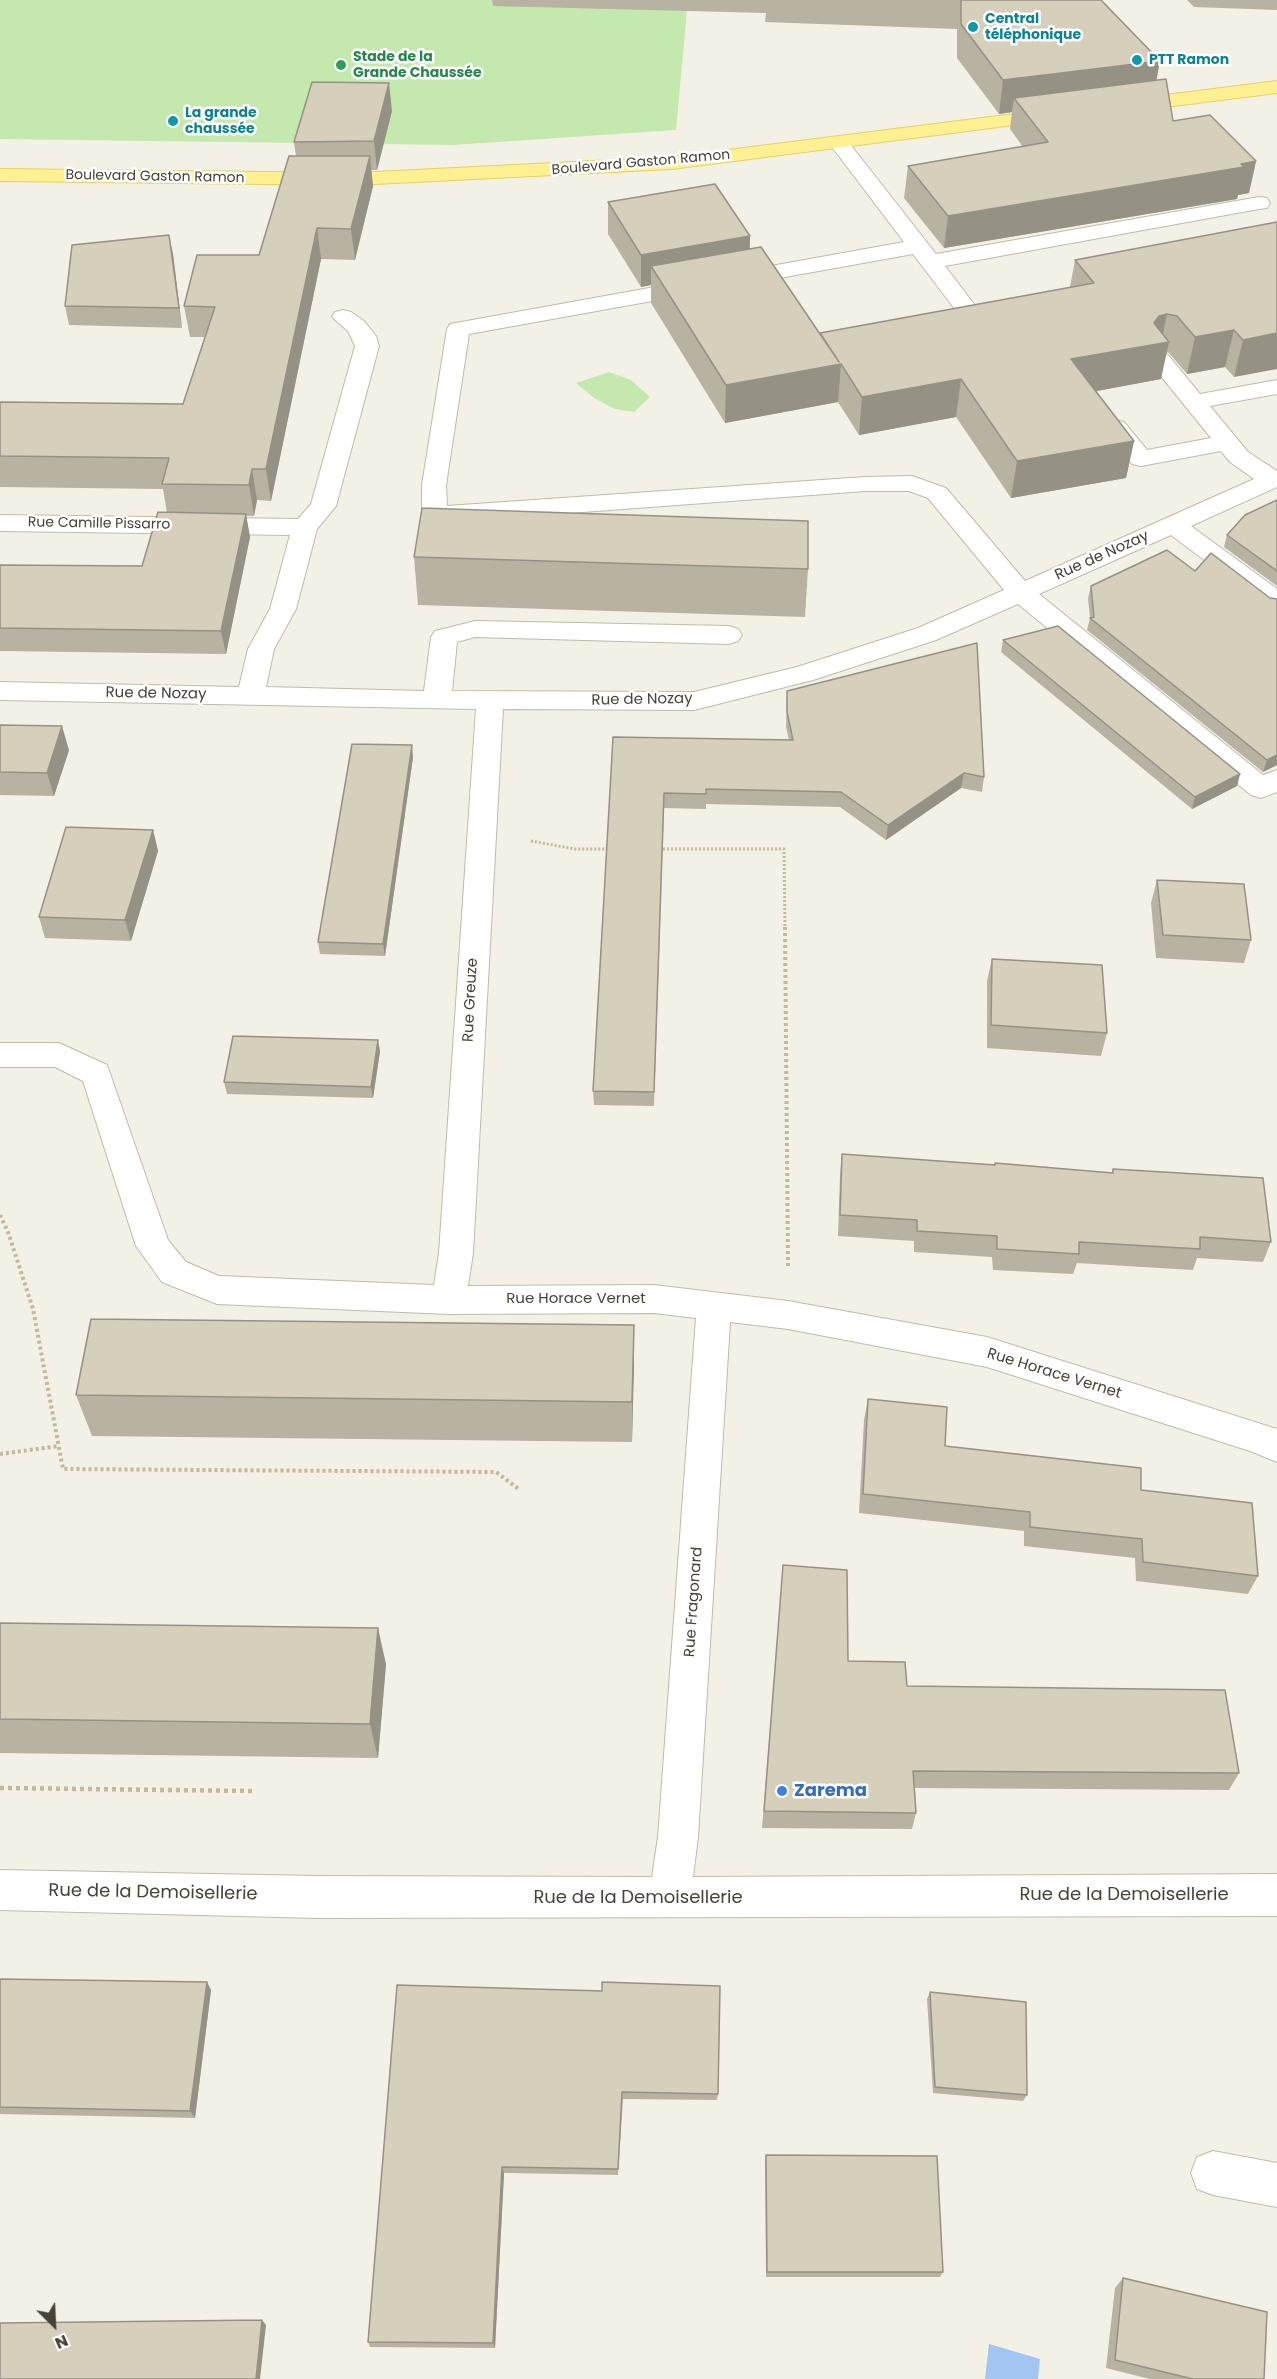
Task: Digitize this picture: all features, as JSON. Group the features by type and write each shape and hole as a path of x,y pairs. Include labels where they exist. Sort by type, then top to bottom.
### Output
{"main road":[{"path":"1111,108 1277,87"},
{"name":"Boulevard Gaston Ramon","path":"0,175 355,179 441,177 672,163 1076,112"}],"street":[{"path":"839,143 924,254 976,310"},
{"path":"1259,203 458,329 434,485 435,515 865,484 912,483 937,493 1020,592 1261,788 1277,780"},
{"path":"250,696 261,649 283,609 305,527 322,506 364,357 366,346 364,336 356,326 343,317"},
{"path":"1160,360 1239,457 1274,479"},
{"path":"1195,402 1277,387"},
{"path":"1115,427 1141,459 1227,442"},
{"name":"Rue de Nozay","path":"0,692 436,700 694,701 804,674 927,634 1274,479"},
{"name":"Rue Camille Pissarro","path":"0,522 305,527"},
{"path":"1173,524 1277,602"},
{"path":"436,700 444,637 475,629 729,635"},
{"name":"Rue Greuze","path":"448,1300 456,1253 490,700"},
{"name":"Rue Horace Vernet","path":"0,1055 59,1056 96,1074 153,1246 174,1272 218,1290 448,1300 654,1299 789,1315 987,1352 1259,1438 1277,1446"},
{"name":"Rue Fragonard","path":"669,1898 678,1837 714,1306"},
{"name":"Rue de la Demoisellerie","path":"0,1890 318,1897 1277,1895"},
{"path":"1213,2173 1277,2185"}],"path":[{"path":"528,841 575,849 622,849"},
{"path":"657,849 784,849 788,1273"},
{"path":"0,1215 8,1232 33,1309 63,1469 496,1472 520,1490"},
{"path":"0,1454 59,1446"},
{"path":"0,1788 255,1791"}],"green space":[{"name":"Stade de la Grande Chaussée","path":"0,0 688,0 676,130 453,145 0,139"},
{"path":"609,372 631,380 650,397 634,412 615,409 594,398 576,383"}],"water":[{"path":"989,2344 1040,2359 1038,2379 985,2379"}],"building":[{"path":"961,0 1101,0 1160,61 1003,80 961,24"},
{"path":"1166,79 1173,121 1210,115 1256,161 1241,164 1244,167 948,216 908,166 1048,142 1014,98"},
{"path":"312,82 389,83 374,141 294,142"},
{"path":"289,156 370,156 351,229 317,228 266,469 252,469 249,485 162,484 169,458 0,456 0,402 183,404 215,307 184,306 197,255 259,255"},
{"path":"715,184 750,236 641,255 608,202"},
{"path":"1277,222 1277,333 1243,340 1234,330 1195,337 1177,316 1167,314 1159,316 1154,323 1169,342 1071,359 1134,441 1017,461 961,379 862,397 841,364 726,385 651,266 761,247 839,362 820,333 1094,283 1075,260"},
{"path":"169,235 179,308 65,306 72,245"},
{"path":"1277,500 1277,571 1227,535 1245,515"},
{"path":"422,508 808,521 808,569 414,557"},
{"path":"158,512 246,514 221,631 0,628 0,565 142,566"},
{"path":"1167,550 1195,571 1211,553 1270,598 1277,599 1277,755 1267,760 1090,618 1094,617 1091,586"},
{"path":"1058,626 1240,774 1195,797 1003,640"},
{"path":"977,643 984,777 964,773 888,825 841,792 706,789 706,794 664,793 654,1092 593,1091 613,737 793,740 787,712 787,691"},
{"path":"0,725 62,726 47,773 0,772"},
{"path":"352,744 412,745 383,944 318,942"},
{"path":"66,827 153,830 125,920 39,917"},
{"path":"1157,880 1244,884 1251,940 1163,935"},
{"path":"992,959 1102,965 1107,1033 991,1025"},
{"path":"233,1036 378,1040 371,1087 224,1082"},
{"path":"842,1154 1113,1173 1113,1169 1263,1178 1271,1242 1200,1237 1200,1249 1079,1242 1079,1254 997,1249 997,1236 917,1231 917,1220 840,1215"},
{"path":"91,1319 634,1325 632,1402 76,1395"},
{"path":"868,1399 947,1407 945,1446 1141,1468 1141,1490 1252,1503 1258,1576 1143,1562 1142,1539 1030,1527 1030,1512 863,1494"},
{"path":"783,1565 847,1570 848,1661 905,1662 907,1686 1225,1690 1239,1773 913,1771 916,1813 764,1811"},
{"path":"0,1623 378,1628 370,1724 0,1719"},
{"path":"0,1979 207,1982 190,2111 0,2107"},
{"path":"602,1982 720,1986 718,2094 622,2092 618,2169 502,2167 493,2343 368,2342 397,1985 602,1991"},
{"path":"930,1992 1026,2002 1027,2095 935,2087"},
{"path":"766,2155 937,2156 943,2272 767,2272"},
{"path":"1123,2278 1267,2312 1264,2379 1193,2379 1115,2360"},
{"path":"262,2320 256,2379 0,2379 0,2323"}],"place":[{"name":"Central téléphonique","path":"973,27"},
{"name":"PTT Ramon","path":"1137,60"},
{"name":"Stade de la Grande Chaussée","path":"341,65"},
{"name":"La grande chaussée","path":"173,121"},
{"name":"Zarema","path":"782,1791"}]}
